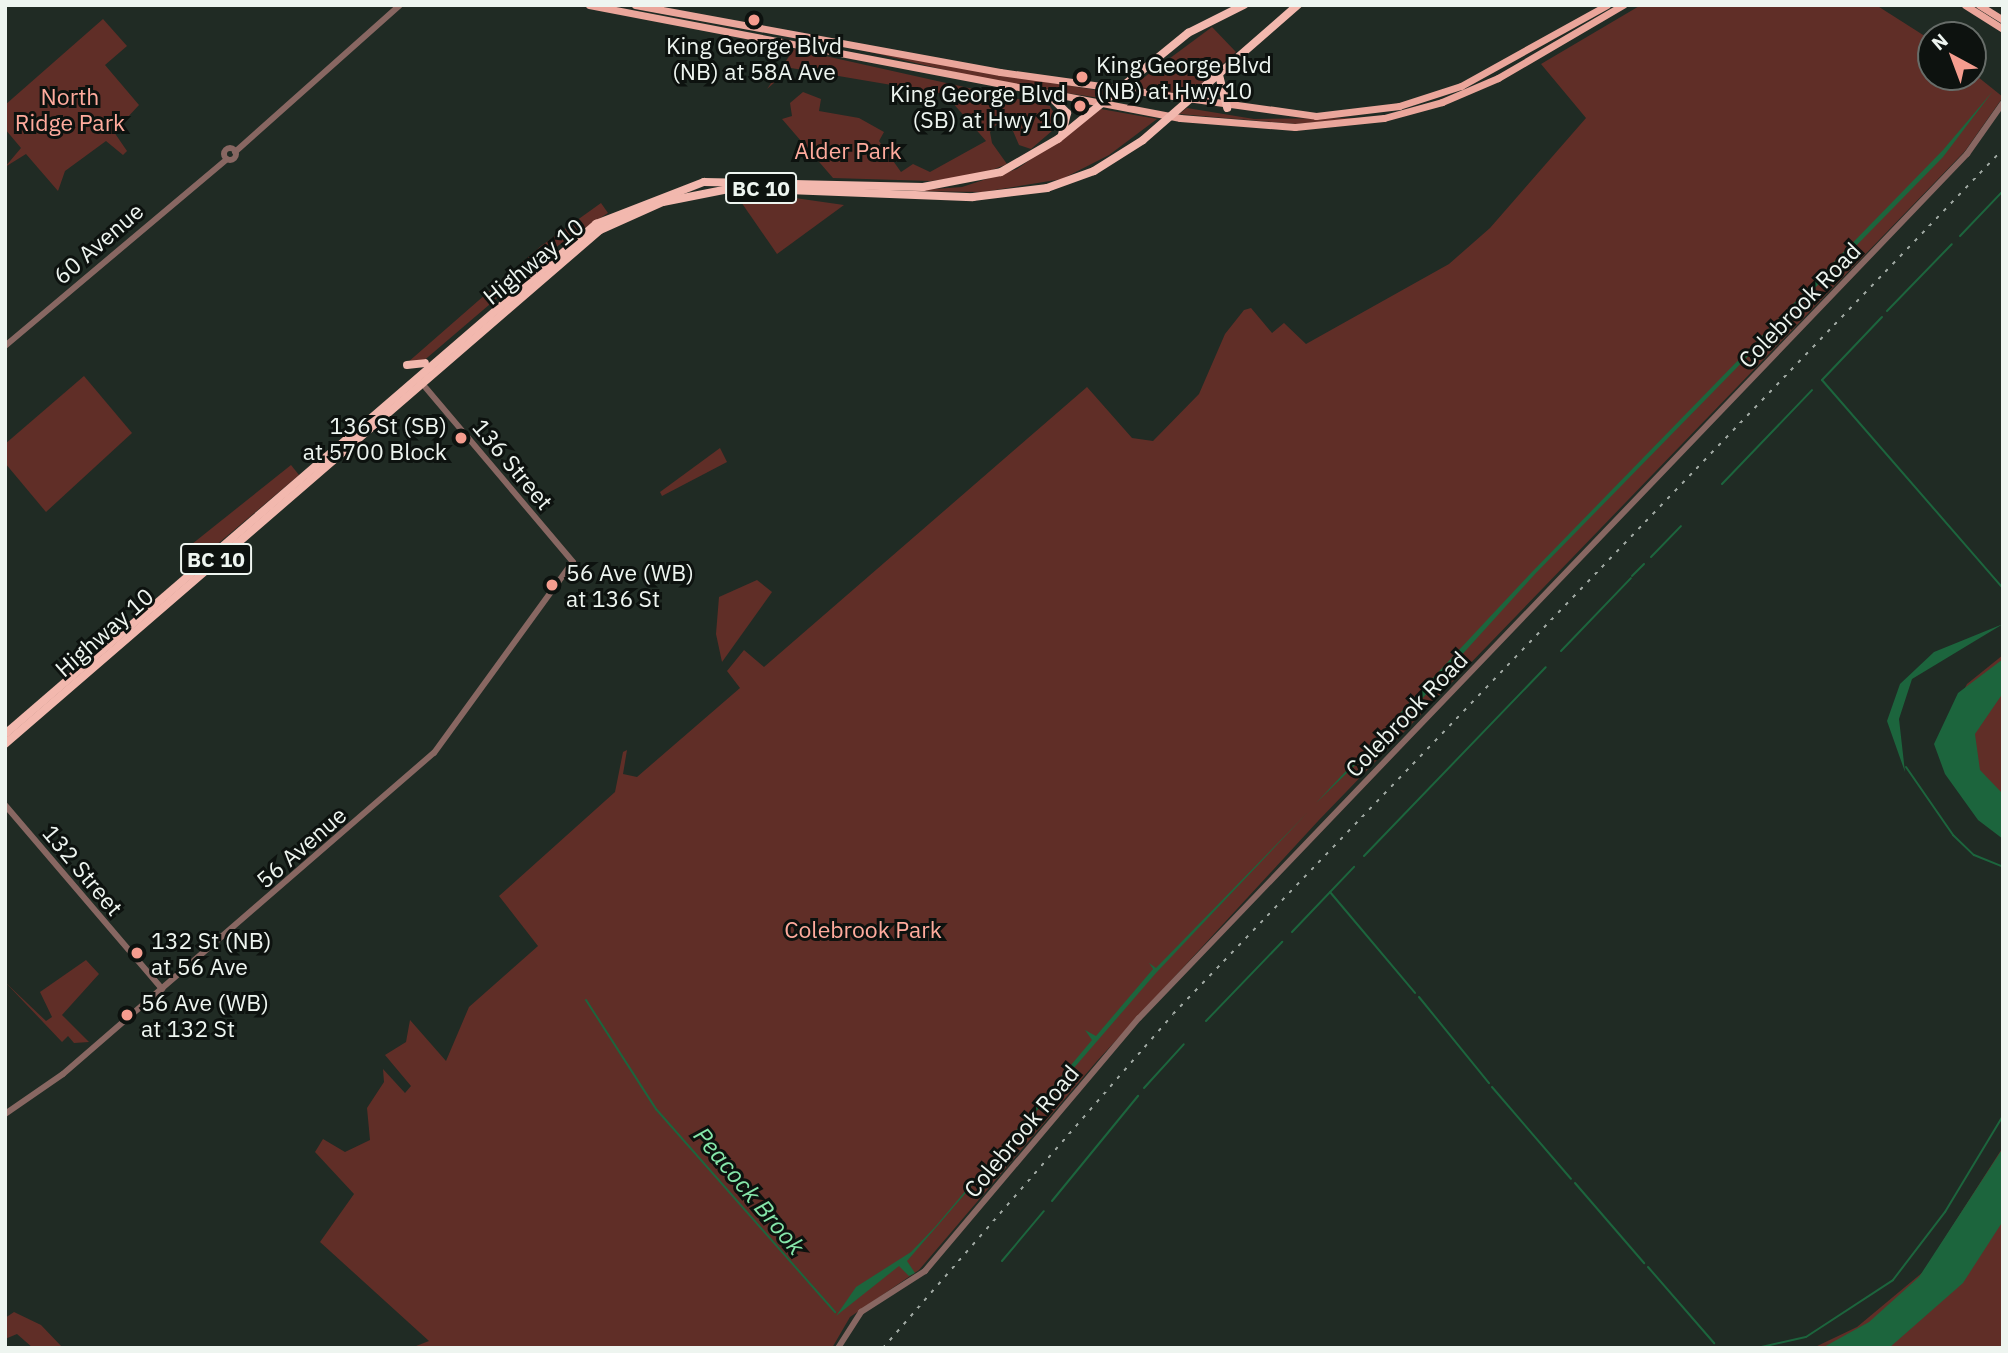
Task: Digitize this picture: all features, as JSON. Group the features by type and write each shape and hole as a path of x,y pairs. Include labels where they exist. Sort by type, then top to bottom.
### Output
{"highway":[{"name":"Highway 10","path":"5,734 579,235 659,195 744,179 949,185 1012,168 1058,139 1188,33 1244,5"},
{"name":"Highway 10","path":"5,744 580,244 663,202 765,188 1013,195 1094,171 1171,116 1298,5"},
{"path":"1219,75 1219,93 1227,108"},
{"path":"1048,94 1067,113 1058,139"},
{"path":"408,383 407,365 420,367 476,322"},
{"path":"364,431 426,388 428,375"}],"main road":[{"path":"589,5 1100,104 1171,116 1295,127 1416,110 1498,78 1623,5"},
{"path":"635,5 1188,102 1227,108 1341,116 1399,106 1495,71 1607,5"},
{"path":"1965,5 2003,20"},
{"path":"1979,5 2003,29"}],"street":[{"name":"60 Avenue","path":"5,346 400,5"},
{"name":"Colebrook Road","path":"838,1348 861,1312 925,1271 1139,1018 1967,154 2003,103"},
{"name":"136 Street","path":"426,388 573,562"},
{"name":"56 Avenue","path":"5,1114 63,1074 434,753 573,562"},
{"name":"132 Street","path":"5,805 162,989"}],"green space":[{"name":"Colebrook Park","path":"1641,5 1876,5 1917,31 1917,91 1987,91 1987,84 2003,97 1965,151 1319,820 1097,1061 919,1270 850,1317 832,1348 411,1348 429,1341 320,1242 354,1194 315,1152 323,1139 345,1152 370,1140 367,1108 384,1082 383,1069 405,1093 411,1086 385,1055 406,1042 410,1020 446,1061 469,1007 538,946 499,896 615,792 623,752 627,750 623,774 637,777 740,688 727,671 744,650 764,667 1087,387 1132,438 1153,441 1199,394 1225,334 1244,310 1251,308 1272,333 1284,323 1306,344 1449,264 1490,228 1586,118 1541,64"},
{"name":"North Ridge Park","path":"103,19 127,46 105,65 139,105 114,132 127,151 123,155 106,141 65,171 58,191 26,154 5,167 21,148 5,129 5,105"},
{"path":"1212,27 1236,52 1189,95 1131,87"},
{"name":"Alder Park","path":"794,49 1050,106 1060,124 1031,149 1019,145 1010,124 998,123 990,132 992,143 1007,164 982,174 931,181 833,178 782,119 792,116 790,103 803,92 821,99 819,111 859,118 884,132 879,141 901,172 913,164 930,172 986,141 945,94 791,68 767,89"},
{"path":"857,49 1108,92 1100,98 1000,83"},
{"path":"1187,108 1254,119 1364,118 1296,124 1179,114"},
{"path":"1101,109 1157,119 1109,155 1062,179 983,192 908,191 962,187 1017,169"},
{"path":"781,196 844,205 777,254 739,199"},
{"path":"601,203 608,213 559,245 421,363 407,363 541,246"},
{"path":"84,376 132,433 46,512 5,463 5,444"},
{"path":"720,448 727,462 662,496 660,492"},
{"path":"291,465 299,475 194,564 182,552"},
{"path":"757,580 772,592 722,662 716,634 719,597"},
{"path":"2003,655 2003,835 1938,739 1967,684"},
{"path":"86,960 99,974 62,1015 89,1042 74,1043 68,1036 62,1042 5,982 46,1021 52,1017 40,992"},
{"path":"2003,1147 2003,1348 1813,1348 1857,1327 1923,1272"},
{"path":"14,1312 41,1325 63,1348 33,1348 17,1334 5,1339 5,1318"}],"shaded area":[{"path":"1993,91 1943,157 1535,574 1410,712 1316,803 1531,573 1943,150"},
{"path":"2003,624 1912,679 1899,719 1905,772 1887,721 1900,684 1934,652"},
{"path":"2003,659 2003,693 1975,734 1980,770 2003,794 2003,839 1978,820 1945,774 1934,744 1958,693"},
{"path":"1308,812 1156,973 907,1261 915,1273 909,1276 899,1266 836,1316 856,1287 911,1252 935,1227 1092,1040 1085,1030 1096,1036 1153,969 1149,963 1156,968"},
{"path":"2003,1148 2003,1221 1963,1283 1889,1348 1822,1348 1869,1322 1919,1277"}],"waterway":[{"path":"1960,236 2003,191"},
{"path":"1887,311 1952,244"},
{"path":"1822,380 1882,317"},
{"path":"1822,380 2003,588"},
{"path":"1722,484 1812,390"},
{"path":"1651,557 1681,526"},
{"path":"1632,576 1644,564"},
{"path":"1561,651 1631,578"},
{"path":"1364,856 1546,667"},
{"path":"1906,767 1953,835 1974,855 2003,867"},
{"path":"1292,932 1354,867"},
{"path":"1330,892 1415,993"},
{"path":"1206,1021 1282,942"},
{"path":"1419,997 1489,1083"},
{"name":"Peacock Brook","path":"586,1000 656,1109 835,1312"},
{"path":"1144,1088 1184,1044"},
{"path":"1492,1087 1571,1179"},
{"path":"1052,1201 1138,1096"},
{"path":"1757,1348 1806,1337 1893,1280 1945,1212 2003,1116"},
{"path":"1575,1183 1644,1263"},
{"path":"1002,1261 1044,1211"},
{"path":"1648,1267 1714,1343"}],"railway":[{"path":"883,1348 1173,1014 2003,149"}],"place":[{"name":"King George Blvd (NB) at 58A Ave","path":"754,20"},
{"name":"King George Blvd (NB) at Hwy 10","path":"1082,77"},
{"name":"King George Blvd (SB) at Hwy 10","path":"1080,106"},
{"name":"136 St (SB) at 5700 Block","path":"461,438"},
{"name":"56 Ave (WB) at 136 St","path":"552,585"},
{"name":"132 St (NB) at 56 Ave","path":"137,953"},
{"name":"56 Ave (WB) at 132 St","path":"127,1015"}]}
